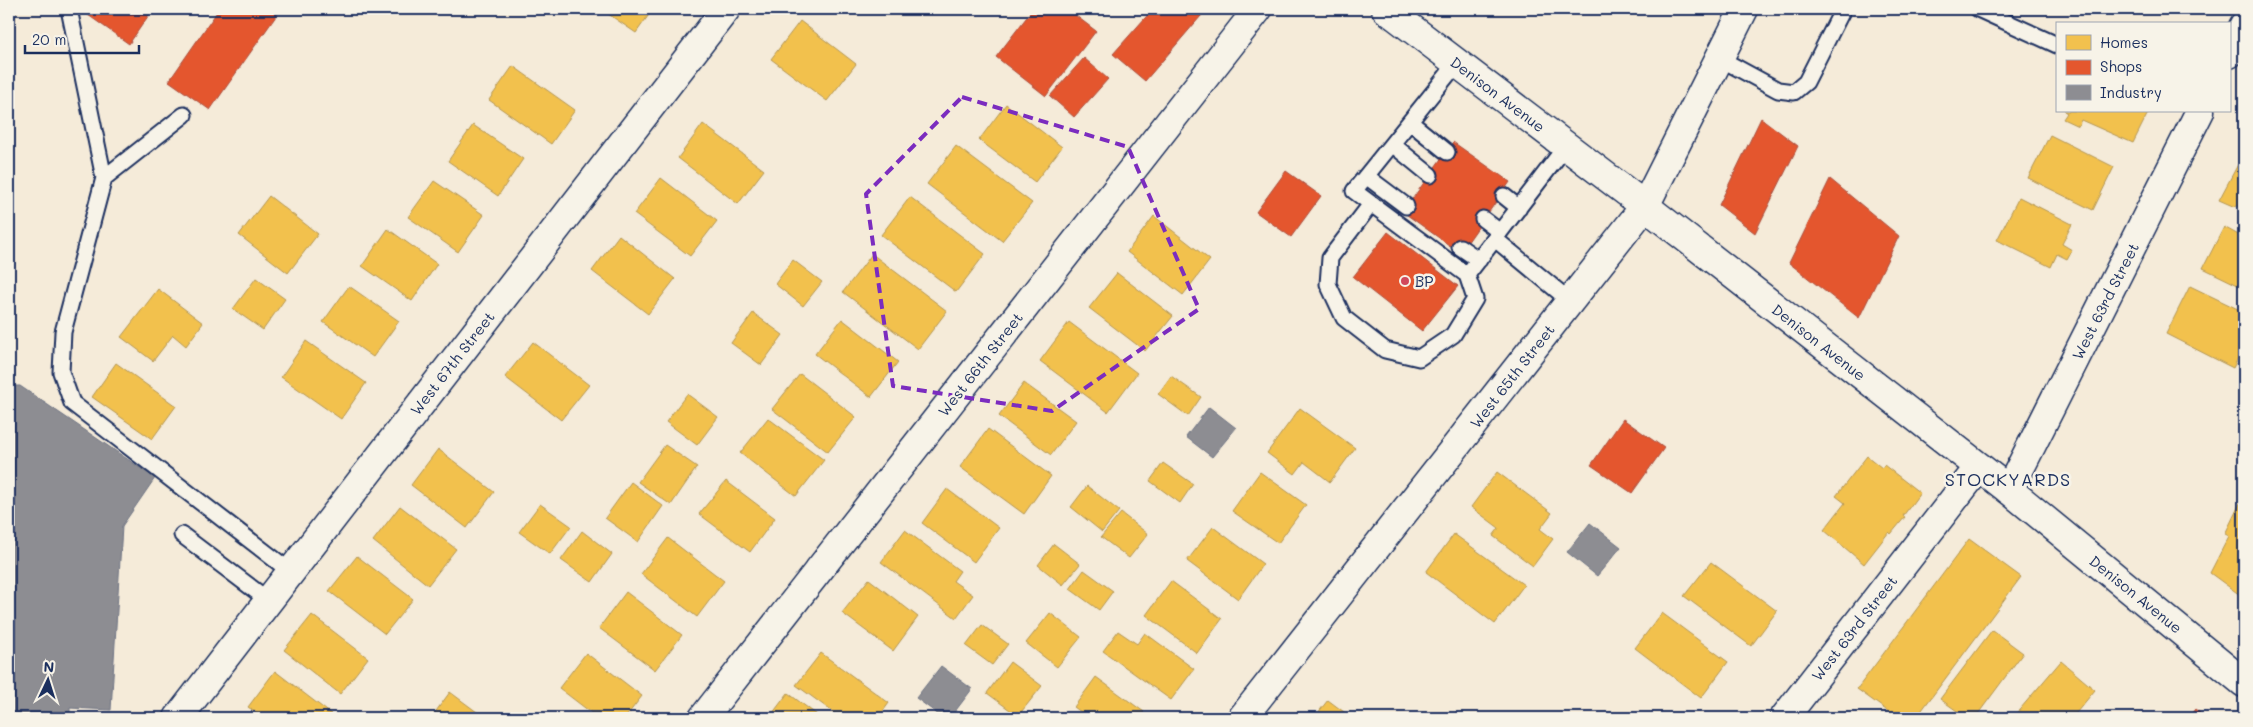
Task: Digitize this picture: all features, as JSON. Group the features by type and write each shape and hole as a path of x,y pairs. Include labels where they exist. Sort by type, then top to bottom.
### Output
{"street":[{"name":"West 67th Street","path":"178,718 726,9"},
{"name":"West 66th Street","path":"703,718 1258,9"},
{"name":"Denison Avenue","path":"1386,9 1645,206 2009,490 2244,683"},
{"name":"West 65th Street","path":"1242,718 1645,206 1744,9"},
{"path":"2230,52 2244,24"},
{"name":"West 63rd Street","path":"2009,490 2198,112"},
{"name":"West 63rd Street","path":"1784,718 1979,467"}],"lane":[{"path":"69,9 104,178 63,332 61,372 72,403 291,572"},
{"path":"1719,58 1778,90 1794,92 1806,82 1842,9"},
{"path":"1978,9 2056,45"},
{"path":"1371,204 1330,258 1328,284 1344,318 1386,350 1419,358 1453,335 1475,299 1467,275 1354,191 1457,63"},
{"path":"104,178 184,115"},
{"path":"1410,122 1447,152"},
{"path":"1392,144 1430,175"},
{"path":"1467,275 1566,146"},
{"path":"1366,176 1406,206"},
{"path":"1504,196 1519,208"},
{"path":"1483,218 1498,236 1570,301"},
{"path":"1460,247 1479,260"},
{"path":"182,535 269,601"}],"highlighted area":[{"path":"962,97 1128,147 1199,309 1052,411 893,386 866,194"}],"building: Homes":[{"path":"9,9 16,9 15,20 9,20"},
{"path":"601,9 653,9 636,33"},
{"path":"800,21 856,64 827,101 771,59"},
{"path":"513,66 575,110 551,144 489,100"},
{"path":"1006,104 1062,147 1035,182 979,140"},
{"path":"2066,112 2148,112 2133,143 2081,120 2078,126 2063,119 2067,113"},
{"path":"703,124 764,170 738,204 678,158"},
{"path":"473,125 523,159 498,196 448,161"},
{"path":"2050,135 2114,167 2093,210 2028,178"},
{"path":"956,146 1032,203 1002,241 927,184"},
{"path":"2244,155 2244,209 2219,200"},
{"path":"661,178 717,221 690,256 634,214"},
{"path":"434,181 484,215 458,252 408,217"},
{"path":"269,196 318,234 288,273 239,235"},
{"path":"910,197 985,254 956,292 881,235"},
{"path":"2019,197 2072,224 2062,244 2072,250 2067,259 2057,254 2051,267 1997,240"},
{"path":"1154,216 1210,260 1183,295 1127,252"},
{"path":"2224,227 2244,238 2244,288 2203,268"},
{"path":"388,229 437,264 412,301 362,266"},
{"path":"619,235 675,279 648,314 592,271"},
{"path":"872,254 947,311 918,349 843,292"},
{"path":"793,260 822,282 803,306 775,284"},
{"path":"1117,273 1173,316 1145,351 1089,308"},
{"path":"256,278 285,299 263,330 233,309"},
{"path":"349,286 399,321 373,357 323,322"},
{"path":"2190,286 2244,312 2244,346 2233,368 2166,334"},
{"path":"158,289 203,323 186,346 173,335 153,361 121,337"},
{"path":"753,313 783,335 761,365 731,343"},
{"path":"842,319 898,362 871,397 815,354"},
{"path":"1069,322 1137,373 1108,412 1040,361"},
{"path":"306,341 366,383 341,419 281,377"},
{"path":"533,342 589,385 561,420 505,377"},
{"path":"116,363 176,406 152,439 92,397"},
{"path":"800,374 856,417 828,452 772,409"},
{"path":"1171,376 1201,397 1188,416 1158,394"},
{"path":"1024,383 1076,421 1051,455 999,416"},
{"path":"687,394 718,417 697,445 666,422"},
{"path":"1300,408 1355,448 1330,482 1304,462 1295,474 1267,453"},
{"path":"768,418 824,460 796,496 740,453"},
{"path":"988,429 1051,476 1024,514 960,467"},
{"path":"665,445 697,467 671,505 638,482"},
{"path":"438,449 494,492 467,528 411,485"},
{"path":"1867,456 1882,468 1884,465 1920,493 1903,516 1905,517 1891,534 1889,532 1864,564 1824,530 1845,503 1836,496"},
{"path":"1163,463 1193,484 1180,503 1150,481"},
{"path":"1260,472 1306,505 1278,543 1232,511"},
{"path":"1497,472 1552,513 1540,529 1553,539 1533,566 1493,536 1499,528 1471,507"},
{"path":"726,481 775,518 750,552 699,514"},
{"path":"631,482 663,506 638,542 605,518"},
{"path":"1087,486 1119,511 1102,532 1071,507"},
{"path":"947,489 999,528 974,562 922,523"},
{"path":"2244,495 2244,598 2210,573 2229,536 2225,534"},
{"path":"540,504 571,526 550,554 519,532"},
{"path":"400,506 456,549 428,585 373,541"},
{"path":"1121,513 1148,534 1129,558 1101,537"},
{"path":"1213,527 1263,564 1238,599 1187,561"},
{"path":"905,530 960,571 953,581 973,595 956,618 881,562"},
{"path":"582,531 612,554 592,582 561,560"},
{"path":"1454,534 1524,585 1495,624 1426,572"},
{"path":"668,538 724,581 697,617 641,574"},
{"path":"1969,539 2021,577 1916,718 1897,718 1857,689"},
{"path":"1054,544 1080,564 1063,585 1038,565"},
{"path":"357,556 413,599 385,634 329,591"},
{"path":"1711,562 1777,611 1751,646 1684,596"},
{"path":"1084,570 1113,591 1099,610 1070,589"},
{"path":"869,579 918,617 893,651 842,613"},
{"path":"1171,581 1222,619 1197,653 1146,615"},
{"path":"626,592 682,635 655,670 599,628"},
{"path":"1050,613 1081,637 1057,667 1026,643"},
{"path":"1662,613 1728,662 1701,698 1635,648"},
{"path":"312,615 368,658 340,694 284,650"},
{"path":"982,625 1008,644 992,665 966,646"},
{"path":"1992,630 2023,653 1975,718 1967,718 1940,699"},
{"path":"1118,631 1137,644 1145,633 1194,669 1171,700 1103,651"},
{"path":"586,653 642,696 625,718 598,718 559,688"},
{"path":"821,653 889,703 878,718 841,718 796,685"},
{"path":"2061,661 2095,690 2072,718 2019,718 2015,715"},
{"path":"1010,662 1042,686 1018,716 987,693"},
{"path":"275,671 331,714 328,718 263,718 248,707"},
{"path":"1096,677 1144,712 1139,718 1089,718 1074,707"},
{"path":"450,692 481,715 478,718 431,718"},
{"path":"788,693 821,718 769,718"},
{"path":"1328,700 1352,718 1314,718"}],"building: Shops":[{"path":"92,9 153,9 129,44 88,15"},
{"path":"219,9 281,9 210,110 169,81"},
{"path":"1033,9 1067,9 1096,31 1046,96 996,57"},
{"path":"1153,9 1207,9 1145,81 1113,54"},
{"path":"1084,58 1108,79 1074,117 1050,96"},
{"path":"1761,118 1798,146 1755,233 1719,205"},
{"path":"1453,142 1510,182 1460,253 1403,212"},
{"path":"1286,171 1321,196 1291,237 1256,212"},
{"path":"1830,179 1899,236 1859,318 1789,263"},
{"name":"BP","path":"1388,232 1458,286 1422,331 1353,277"},
{"path":"1623,419 1664,448 1632,493 1591,465"},
{"path":"2195,709 2206,718 2188,718"}],"building: Industry":[{"path":"12,386 20,386 155,478 122,526 111,710 70,708 70,718 9,718 9,391"},
{"path":"1209,407 1236,428 1212,457 1186,437"},
{"path":"1590,523 1621,547 1597,576 1567,552"},
{"path":"941,666 972,689 950,718 943,718 916,698"}],"place":[{"name":"BP","path":"1405,281"}],"district":[{"name":"STOCKYARDS","path":"2008,479"}]}
